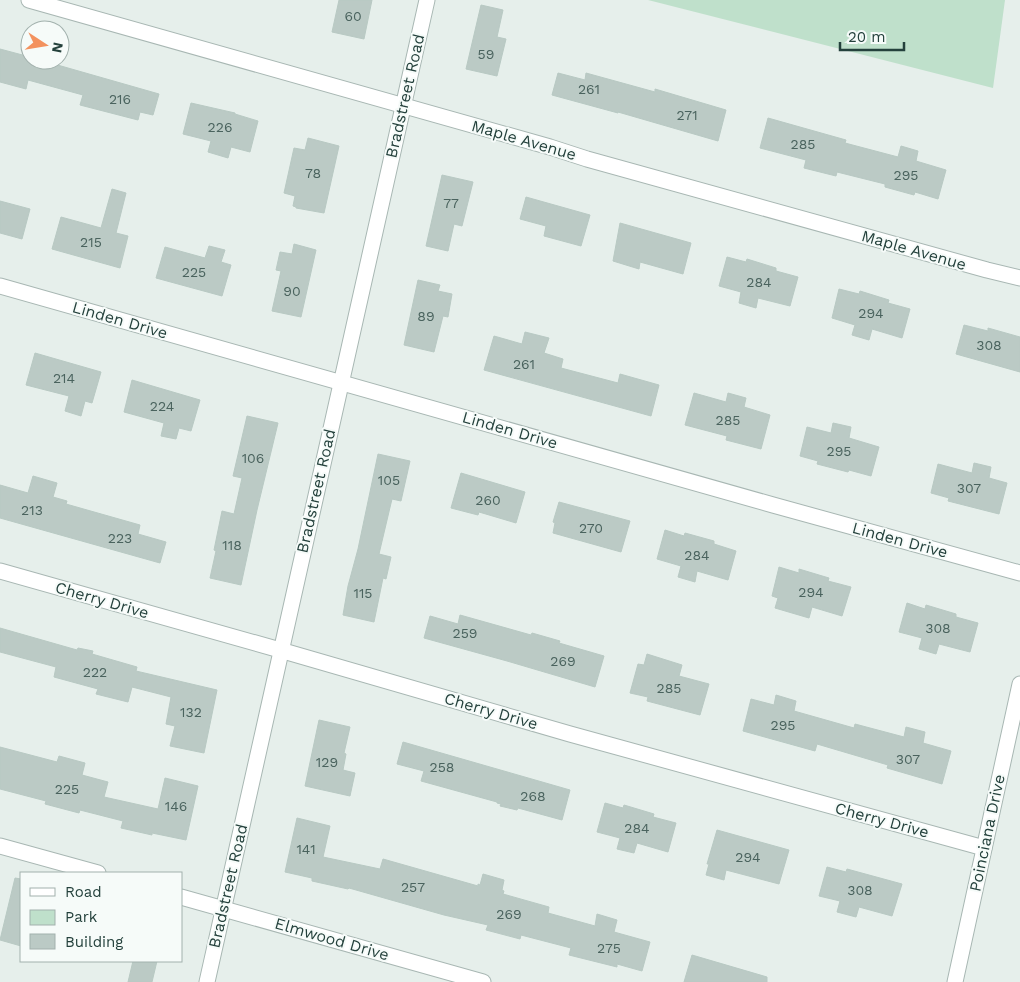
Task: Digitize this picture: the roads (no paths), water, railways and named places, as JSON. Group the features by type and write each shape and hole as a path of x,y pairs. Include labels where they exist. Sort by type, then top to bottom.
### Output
{"street":[{"name":"Maple Avenue","path":"28,0 550,147 586,159 1020,278"},
{"name":"Bradstreet Road","path":"207,982 426,0"},
{"name":"Linden Drive","path":"0,286 763,502 1020,572"},
{"name":"Cherry Drive","path":"0,571 570,734 984,848"},
{"name":"Poinciana Drive","path":"955,982 1020,684"},
{"path":"0,846 94,872"},
{"name":"Elmwood Drive","path":"182,897 483,982"}]}
